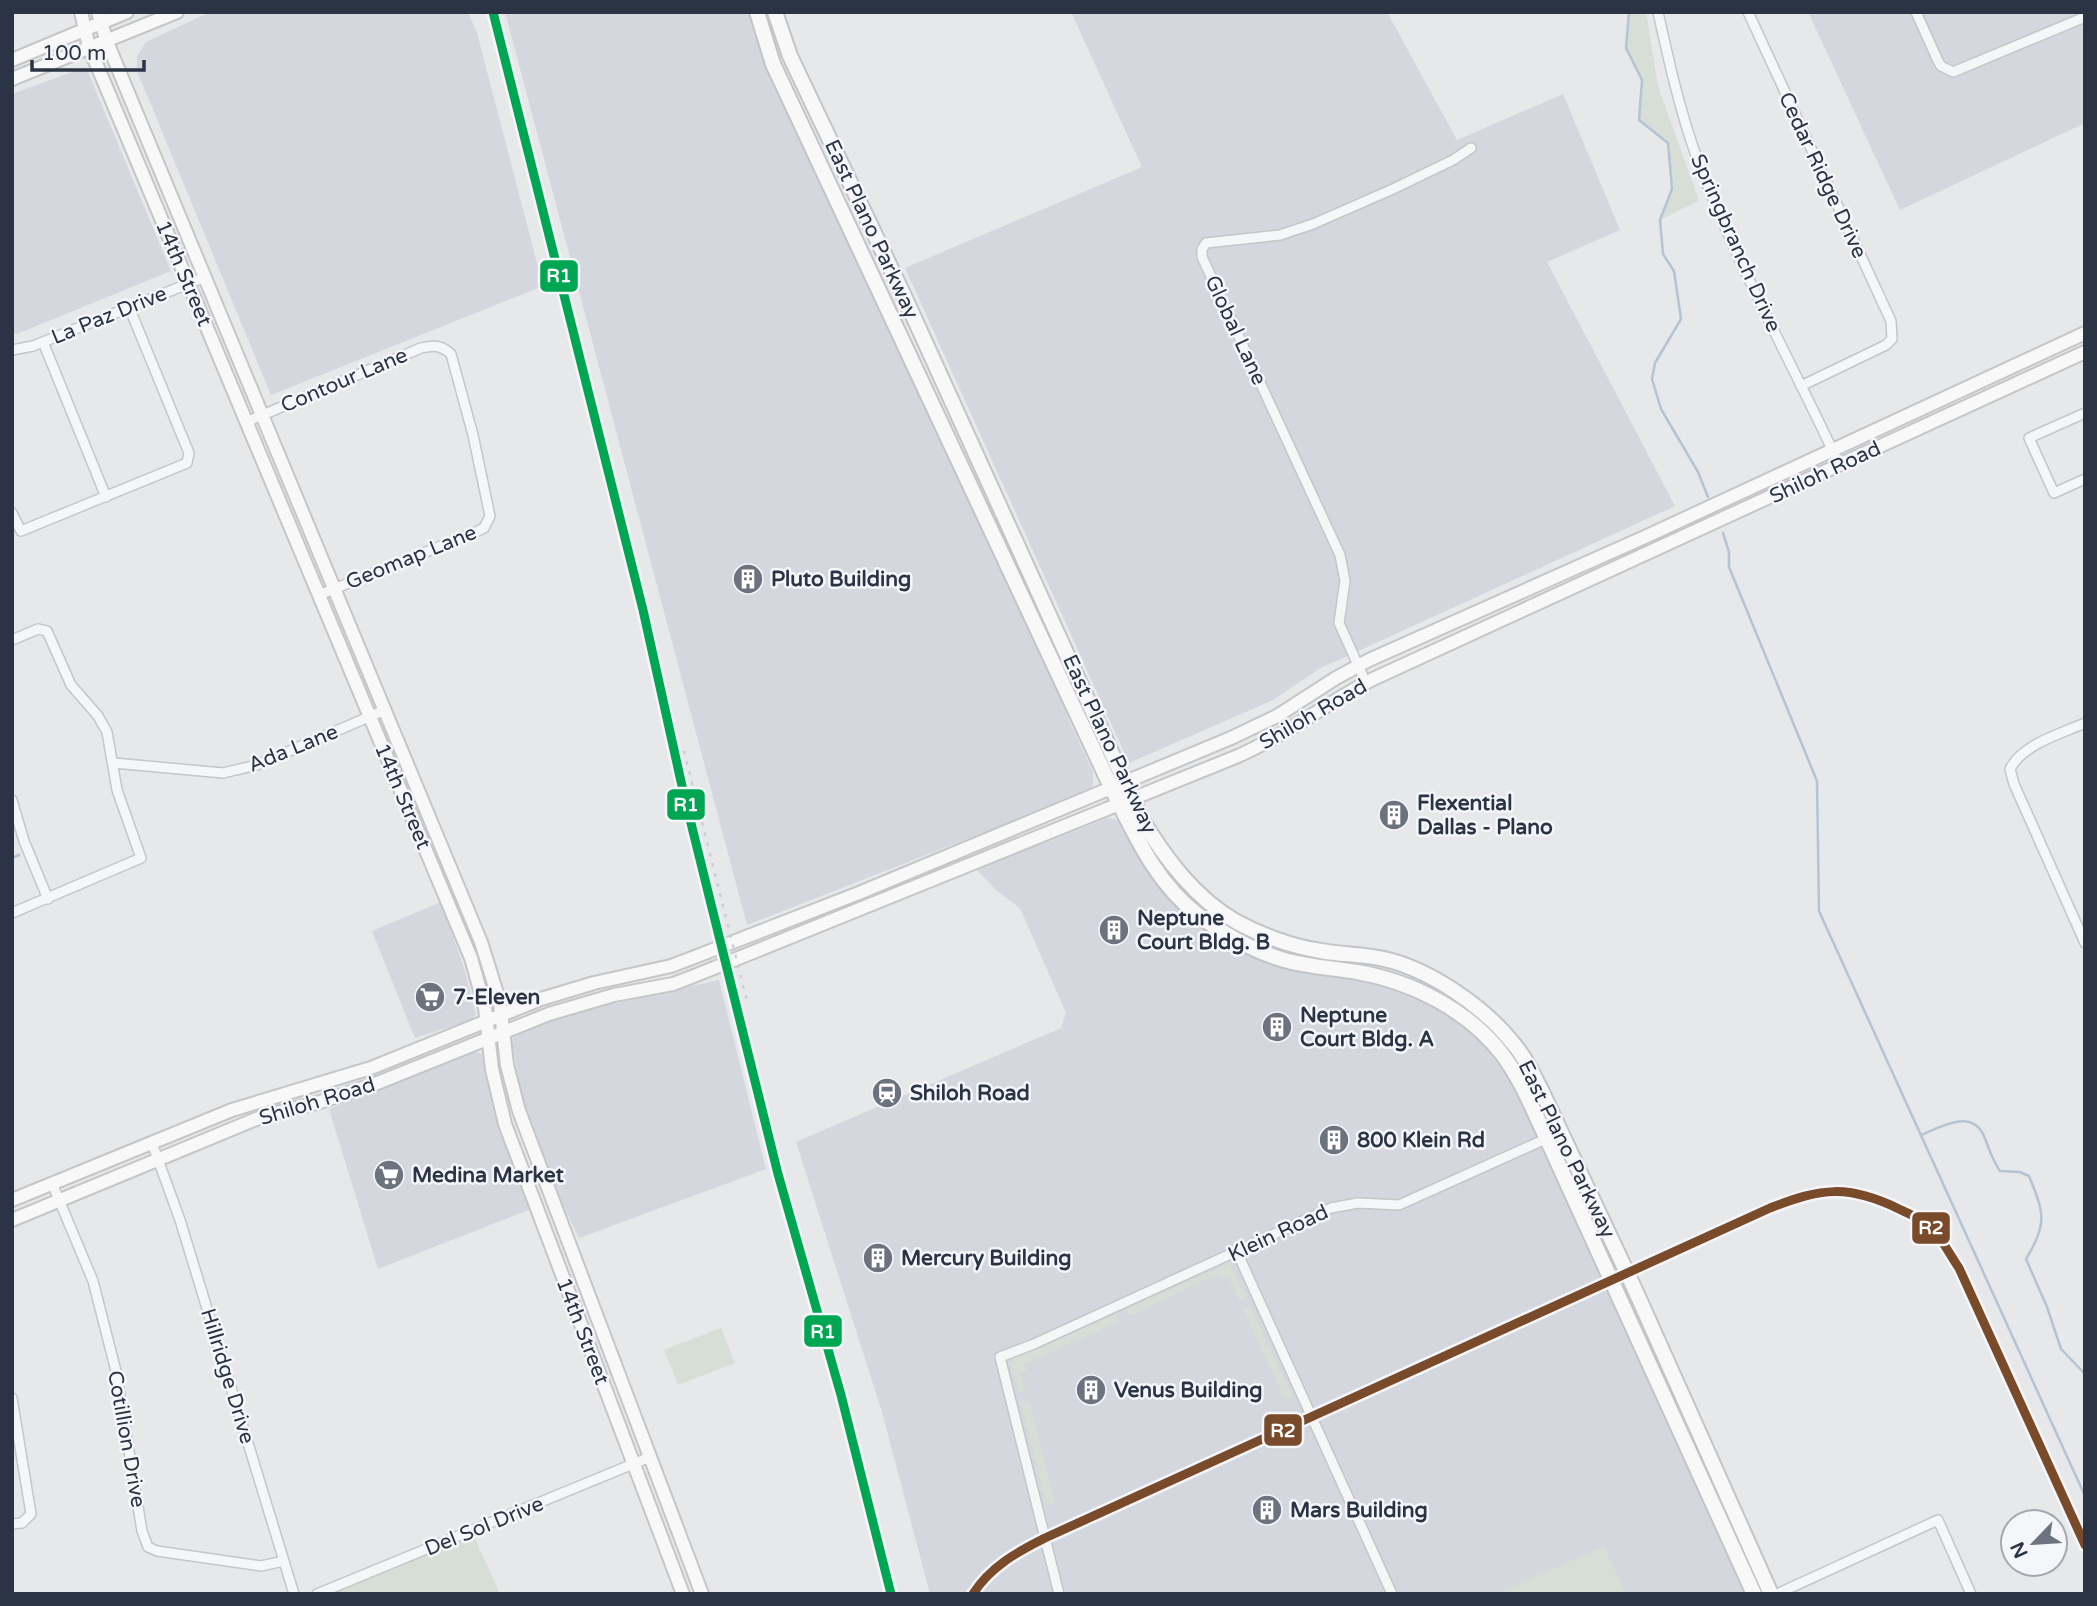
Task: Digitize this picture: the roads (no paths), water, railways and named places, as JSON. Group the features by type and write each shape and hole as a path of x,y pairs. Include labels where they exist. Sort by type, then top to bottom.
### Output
{"main road":[{"name":"14th Street","path":"81,12 89,47 478,978 492,1069 503,1115 683,1594"},
{"path":"12,60 84,31 100,18 127,12"},
{"path":"12,79 177,12"},
{"name":"East Plano Parkway","path":"757,12 774,64 1038,629 1126,800 1147,858 1197,914 1227,934 1286,961 1389,979 1437,999 1465,1018 1501,1053 1554,1135 1638,1296 1774,1594"},
{"name":"East Plano Parkway","path":"775,12 790,56 905,298 1052,622 1119,786"},
{"name":"14th Street","path":"100,18 107,41 489,963 502,1014 507,1065 519,1111 702,1594"},
{"path":"774,64 790,56"},
{"path":"144,178 161,171"},
{"path":"830,182 847,175"},
{"path":"888,306 905,298"},
{"name":"Shiloh Road","path":"12,1199 232,1110 372,1068 486,1020 571,989 655,970 721,947 1119,786 1277,716 1357,667 2085,333"},
{"name":"Shiloh Road","path":"12,1220 275,1112 320,1102 375,1084 503,1031 575,1006 614,995 660,987 768,948 1255,748 1366,683 2085,352"},
{"path":"1979,382 1986,397"},
{"path":"991,529 1007,521"},
{"path":"1647,536 1654,550"},
{"path":"1471,614 1478,632"},
{"path":"1038,629 1052,622"},
{"name":"East Plano Parkway","path":"1126,800 1177,871 1203,898 1235,921 1300,946 1386,959 1412,968 1457,993 1511,1040 1528,1063 1554,1135 1623,1303 1754,1594"},
{"path":"424,845 439,839"},
{"path":"978,844 985,859"},
{"path":"1227,934 1235,921"},
{"path":"655,970 660,987"},
{"path":"1448,1007 1457,993"},
{"path":"372,1068 375,1084"},
{"path":"533,1198 548,1192"},
{"path":"1623,1303 1638,1296"},
{"path":"578,1319 594,1312"},
{"path":"1662,1392 1677,1385"},
{"path":"1719,1516 1734,1509"},
{"path":"674,1569 690,1562"}],"street":[{"name":"Springbranch Drive","path":"1658,12 1677,97 1697,159 1744,268 1839,464"},
{"name":"Cedar Ridge Drive","path":"1748,12 1891,321 1892,339 1886,345 1801,386"},
{"path":"1916,12 1941,66 1952,72 1958,72 2084,20"},
{"name":"Global Lane","path":"1366,683 1339,623 1345,581 1340,555 1202,257 1202,248 1206,243 1280,235 1313,224 1394,189 1453,160 1471,148"},
{"name":"La Paz Drive","path":"12,350 43,342 205,277"},
{"path":"12,513 21,531 187,463 190,458 129,307"},
{"path":"43,342 106,497"},
{"name":"Contour Lane","path":"246,422 421,348 432,345 444,348"},
{"name":"Geomap Lane","path":"319,595 478,531 489,520 473,435 455,365 452,354 444,348"},
{"path":"2085,412 2029,438 2054,493 2085,480"},
{"path":"12,640 37,629 47,631 71,685 98,716 107,732 117,790 141,858 12,914"},
{"name":"Ada Lane","path":"114,763 223,773 257,765 384,710"},
{"path":"2085,723 2028,749 2015,757 2010,769 2014,785 2085,943"},
{"path":"12,800 24,841 48,899"},
{"name":"Klein Road","path":"1059,1594 1000,1357 1341,1204 1399,1205 1554,1135"},
{"name":"Hillridge Drive","path":"152,1143 180,1220 294,1594"},
{"path":"52,1183 60,1200"},
{"name":"Cotillion Drive","path":"60,1200 74,1229 97,1294 116,1371 142,1531 148,1547 157,1551 261,1566 284,1561"},
{"path":"1237,1252 1392,1594"},
{"path":"12,1398 31,1514 22,1523 12,1524"},
{"name":"Del Sol Drive","path":"317,1594 650,1457"},
{"path":"1774,1594 1938,1520 1971,1594"}],"waterway":[{"path":"1629,12 1626,48 1642,80 1639,120 1668,143 1672,189 1660,220 1663,254 1674,271 1681,319 1655,363 1652,379 1661,409 1698,472 1708,497"},
{"path":"1723,533 1729,552 1729,567 1817,781 1819,911 2085,1496"},
{"path":"12,858 19,855"},
{"path":"1921,1135 1946,1124 1964,1121 1972,1123 1984,1136 2000,1171 2020,1172 2029,1176 2038,1200 2041,1227 2026,1259 2047,1307 2061,1349 2085,1374"}],"railway":[{"path":"493,12 643,610 684,795 762,1111"},
{"path":"684,751 748,1005"},
{"path":"973,1594 996,1568 1045,1538 1770,1208 1805,1196 1834,1192 1849,1192 1881,1201 1919,1219 1935,1232 1959,1268 2085,1545"}],"place":[{"name":"Pluto Building","path":"748,579"},
{"name":"Flexential Dallas - Plano","path":"1394,815"},
{"name":"Neptune Court Bldg. B","path":"1114,930"},
{"name":"7-Eleven","path":"430,997"},
{"name":"Neptune Court Bldg. A","path":"1277,1027"},
{"name":"Shiloh Road","path":"887,1093"},
{"name":"800 Klein Rd","path":"1334,1140"},
{"name":"Medina Market","path":"389,1175"},
{"name":"Mercury Building","path":"878,1258"},
{"name":"Venus Building","path":"1091,1390"},
{"name":"Mars Building","path":"1267,1510"}]}
